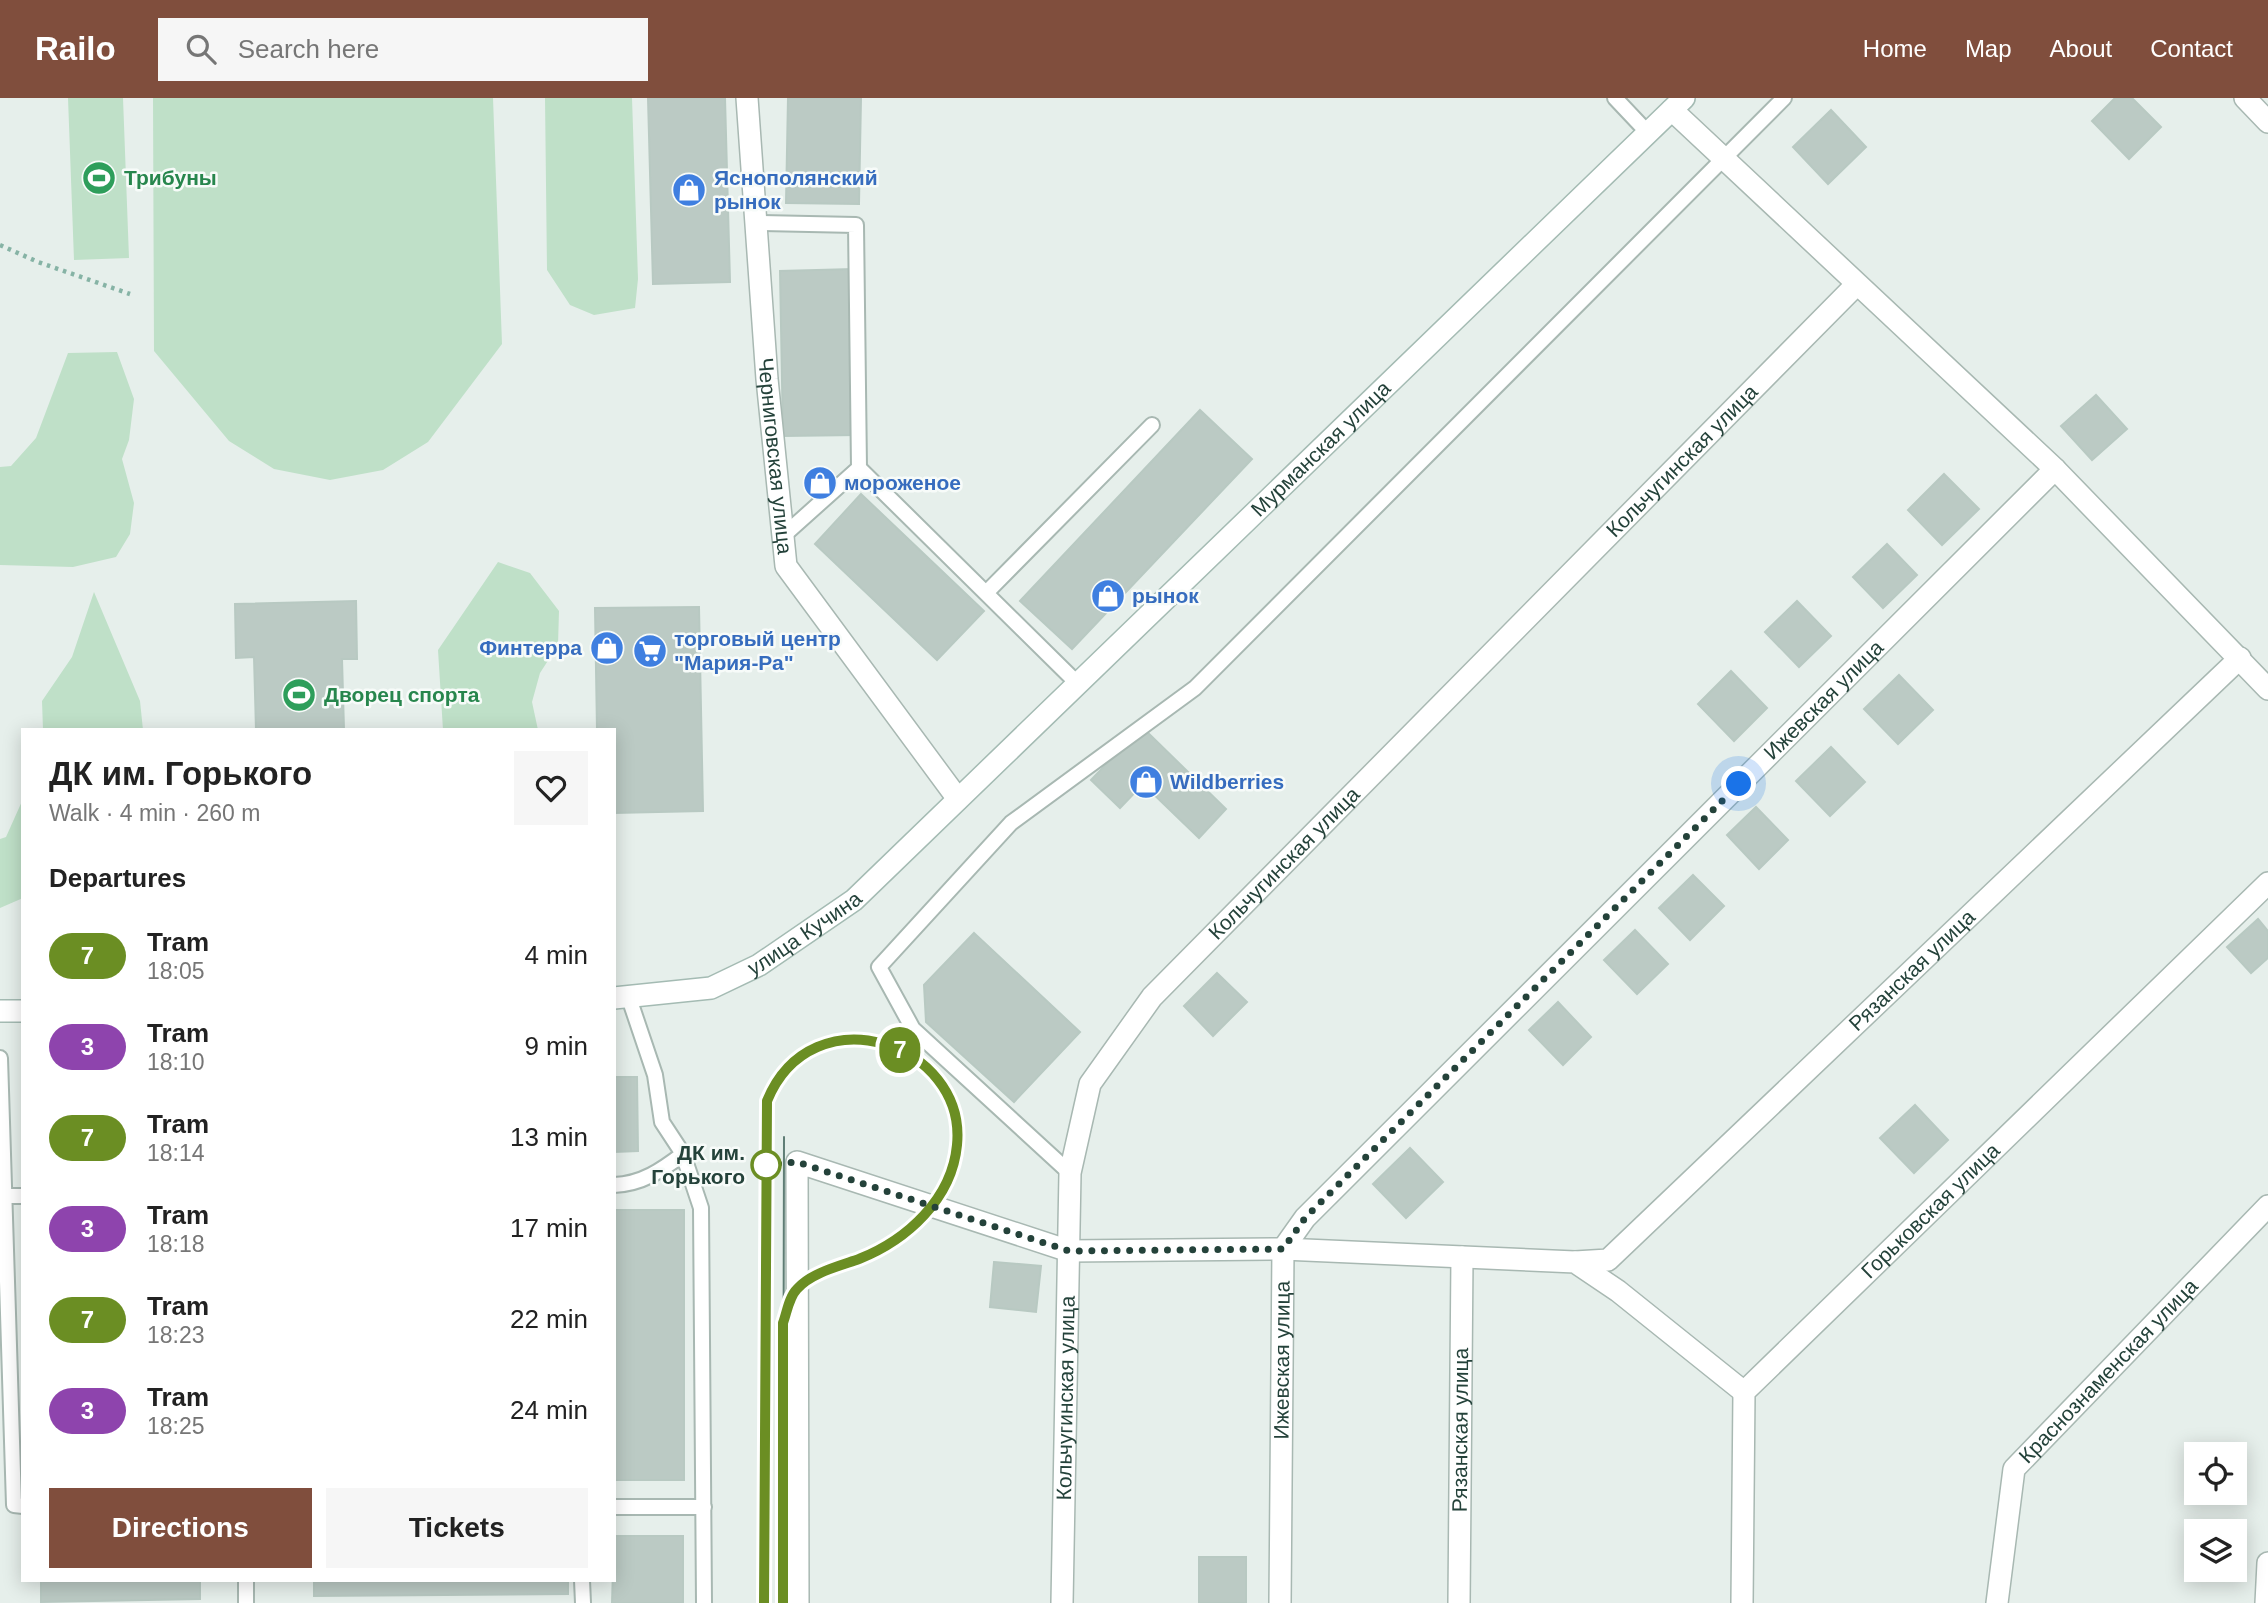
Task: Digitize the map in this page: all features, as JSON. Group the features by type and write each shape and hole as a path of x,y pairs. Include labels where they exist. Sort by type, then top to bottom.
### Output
{"street":[{"name":"Черниговская улица","path":"747,98 755,223 786,566 958,799"},
{"path":"2245,98 2268,122"},
{"name":"Мурманская улица","path":"958,799 1678,104"},
{"path":"1678,104 1724,160 2055,469 2268,689"},
{"name":"Кольчугинская улица","path":"1062,1603 1070,1172 1090,1084 1152,997 1856,285"},
{"name":"Ижевская улица","path":"1280,1603 1283,1249 1305,1218 2055,469"},
{"name":"Рязанская улица","path":"797,1603 797,1162 1069,1251 1283,1249 1575,1262 1608,1260 2240,658"},
{"name":"улица Кучина","path":"622,998 711,988 759,965 854,900 958,799"},
{"name":"Горьковская улица","path":"1744,1392 2268,883"},
{"path":"0,1011 21,1011"},
{"name":"Краснознаменская улица","path":"1997,1603 2014,1469 2268,1206"},
{"name":"Рязанская улица","path":"1459,1603 1462,1257"},
{"path":"1575,1262 1618,1291 1744,1392 1742,1603"},
{"path":"2266,1603 2268,1563"}],"lane":[{"path":"1615,98 1649,134"},
{"path":"1070,1172 913,1029 879,967 1011,823 1195,688 1783,98"},
{"path":"755,223 856,226 859,468 1078,684"},
{"path":"986,593 1152,425"},
{"path":"783,536 859,468"},
{"path":"622,998 655,1075 662,1122 683,1154 701,1208 704,1603"},
{"path":"0,1058 15,1505 21,1506"},
{"path":"616,1185 628,1184 656,1174 683,1154"},
{"path":"5,1196 21,1196"},
{"path":"616,1507 704,1507"},
{"path":"246,1582 246,1603"},
{"path":"582,1582 583,1603"}],"path":[{"path":"0,245 38,262 130,293"}],"green space":[{"name":"Трибуны","path":"68,98 123,98 129,258 74,260"},
{"path":"153,98 493,98 502,344 428,442 383,470 330,480 274,469 229,441 154,351"},
{"path":"545,98 632,98 638,279 635,308 594,315 570,305 547,270"},
{"path":"117,352 134,399 129,440 122,459 134,503 130,534 116,557 73,567 0,565 0,467 11,466 36,438 68,353"},
{"path":"498,562 530,573 559,611 558,645 540,673 532,702 538,728 443,728 438,650"},
{"path":"94,592 140,701 143,728 43,728 42,701 72,657"},
{"path":"21,803 21,899 0,908 0,839 6,837"}],"building":[{"name":"Яснополянский рынок","path":"648,98 725,98 730,282 653,284"},
{"path":"788,98 861,98 859,204 786,203"},
{"path":"2115,98 2132,98 2161,127 2129,159 2092,121"},
{"path":"1831,110 1866,147 1828,184 1793,147"},
{"path":"853,269 857,435 783,436 780,271"},
{"path":"2096,395 2127,429 2092,460 2061,426"},
{"path":"1200,410 1252,459 1072,649 1020,601"},
{"path":"1944,474 1979,509 1942,545 1908,510"},
{"path":"861,494 984,611 937,660 815,544"},
{"path":"1887,544 1917,575 1883,608 1853,577"},
{"name":"Дворец спорта","path":"356,601 357,659 342,659 344,728 256,728 254,657 236,658 235,604"},
{"path":"1797,601 1831,636 1799,667 1765,632"},
{"path":"699,607 703,811 616,813 616,728 597,728 595,608"},
{"path":"1731,671 1767,708 1734,741 1698,704"},
{"path":"1899,675 1933,710 1898,744 1864,709"},
{"name":"Wildberries","path":"1142,727 1226,809 1199,838 1143,784 1120,808 1091,780"},
{"path":"1831,747 1865,782 1830,816 1796,781"},
{"path":"1756,807 1788,840 1759,869 1727,835"},
{"path":"1693,875 1724,906 1690,940 1659,908"},
{"path":"2258,919 2268,931 2268,958 2251,973 2227,947"},
{"path":"1635,930 1668,964 1637,994 1604,960"},
{"path":"974,933 1080,1032 1014,1102 926,1022 924,985"},
{"path":"1217,973 1247,1002 1213,1036 1184,1006"},
{"path":"1558,1002 1591,1037 1563,1065 1529,1030"},
{"path":"616,1077 637,1077 638,1151 616,1152"},
{"path":"1915,1105 1948,1140 1914,1173 1880,1138"},
{"path":"1410,1148 1443,1182 1406,1218 1373,1184"},
{"path":"616,1210 684,1210 684,1480 616,1480"},
{"path":"994,1262 1041,1266 1036,1312 990,1307"},
{"path":"616,1536 683,1536 683,1603 612,1603 613,1582 616,1582"},
{"path":"1199,1557 1246,1557 1246,1603 1199,1603"},
{"path":"41,1582 200,1582 200,1599 41,1602"},
{"path":"314,1582 568,1582 568,1594 314,1596"}],"tram line":[{"name":"7","path":"764,1603 767,1101 774,1083 796,1059 824,1044 858,1038 899,1049 926,1069 953,1103 958,1123 957,1146 946,1186 912,1229 874,1253 822,1273 797,1288 790,1301 783,1323 783,1603"},
{"path":"764,1603 767,1101 789,1067 817,1047 850,1040 883,1044 914,1057 938,1080 954,1109 957,1145 946,1183 924,1215 894,1241 803,1283 792,1296 783,1323"},
{"path":"783,1603 784,1137"}],"place":[{"name":"Трибуны","path":"99,178"},
{"name":"Яснополянский рынок","path":"689,190"},
{"name":"мороженое","path":"820,483"},
{"name":"рынок","path":"1108,596"},
{"name":"Финтерра","path":"607,648"},
{"name":"торговый центр \"Мария-Ра\"","path":"650,651"},
{"name":"Дворец спорта","path":"299,695"},
{"name":"Wildberries","path":"1146,782"},
{"name":"ДК им. Горького","path":"766,1165"}],"route":[{"path":"766,1165 797,1162 1069,1251 1283,1249 1305,1218 1739,784"}]}
